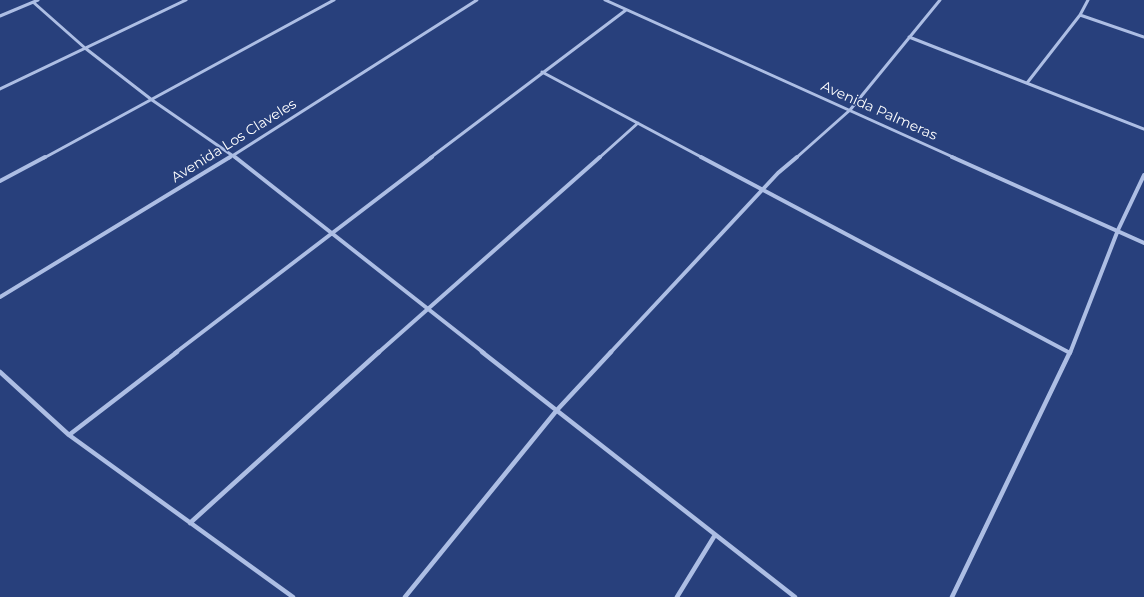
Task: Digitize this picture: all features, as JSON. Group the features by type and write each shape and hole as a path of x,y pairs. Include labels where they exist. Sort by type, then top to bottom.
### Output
{"street":[{"path":"0,16 38,0"},
{"path":"0,89 186,0"},
{"path":"0,181 152,100 334,0"},
{"name":"Avenida Los Claveles","path":"0,297 233,155 477,0"},
{"name":"Avenida Palmeras","path":"605,0 1144,243"},
{"path":"405,597 557,410 764,190 778,173 850,110 940,0"},
{"path":"1027,83 1080,15 1088,0"},
{"path":"33,2 85,48 152,100 233,155 331,234 795,597"},
{"path":"69,435 542,72 626,10"},
{"path":"1080,15 1144,37"},
{"path":"910,37 1144,129"},
{"path":"542,72 1070,353"},
{"path":"190,523 427,309 638,123"},
{"path":"952,597 1070,353 1118,230 1144,175"},
{"path":"0,372 69,435 293,597"},
{"path":"677,597 715,535"}]}
